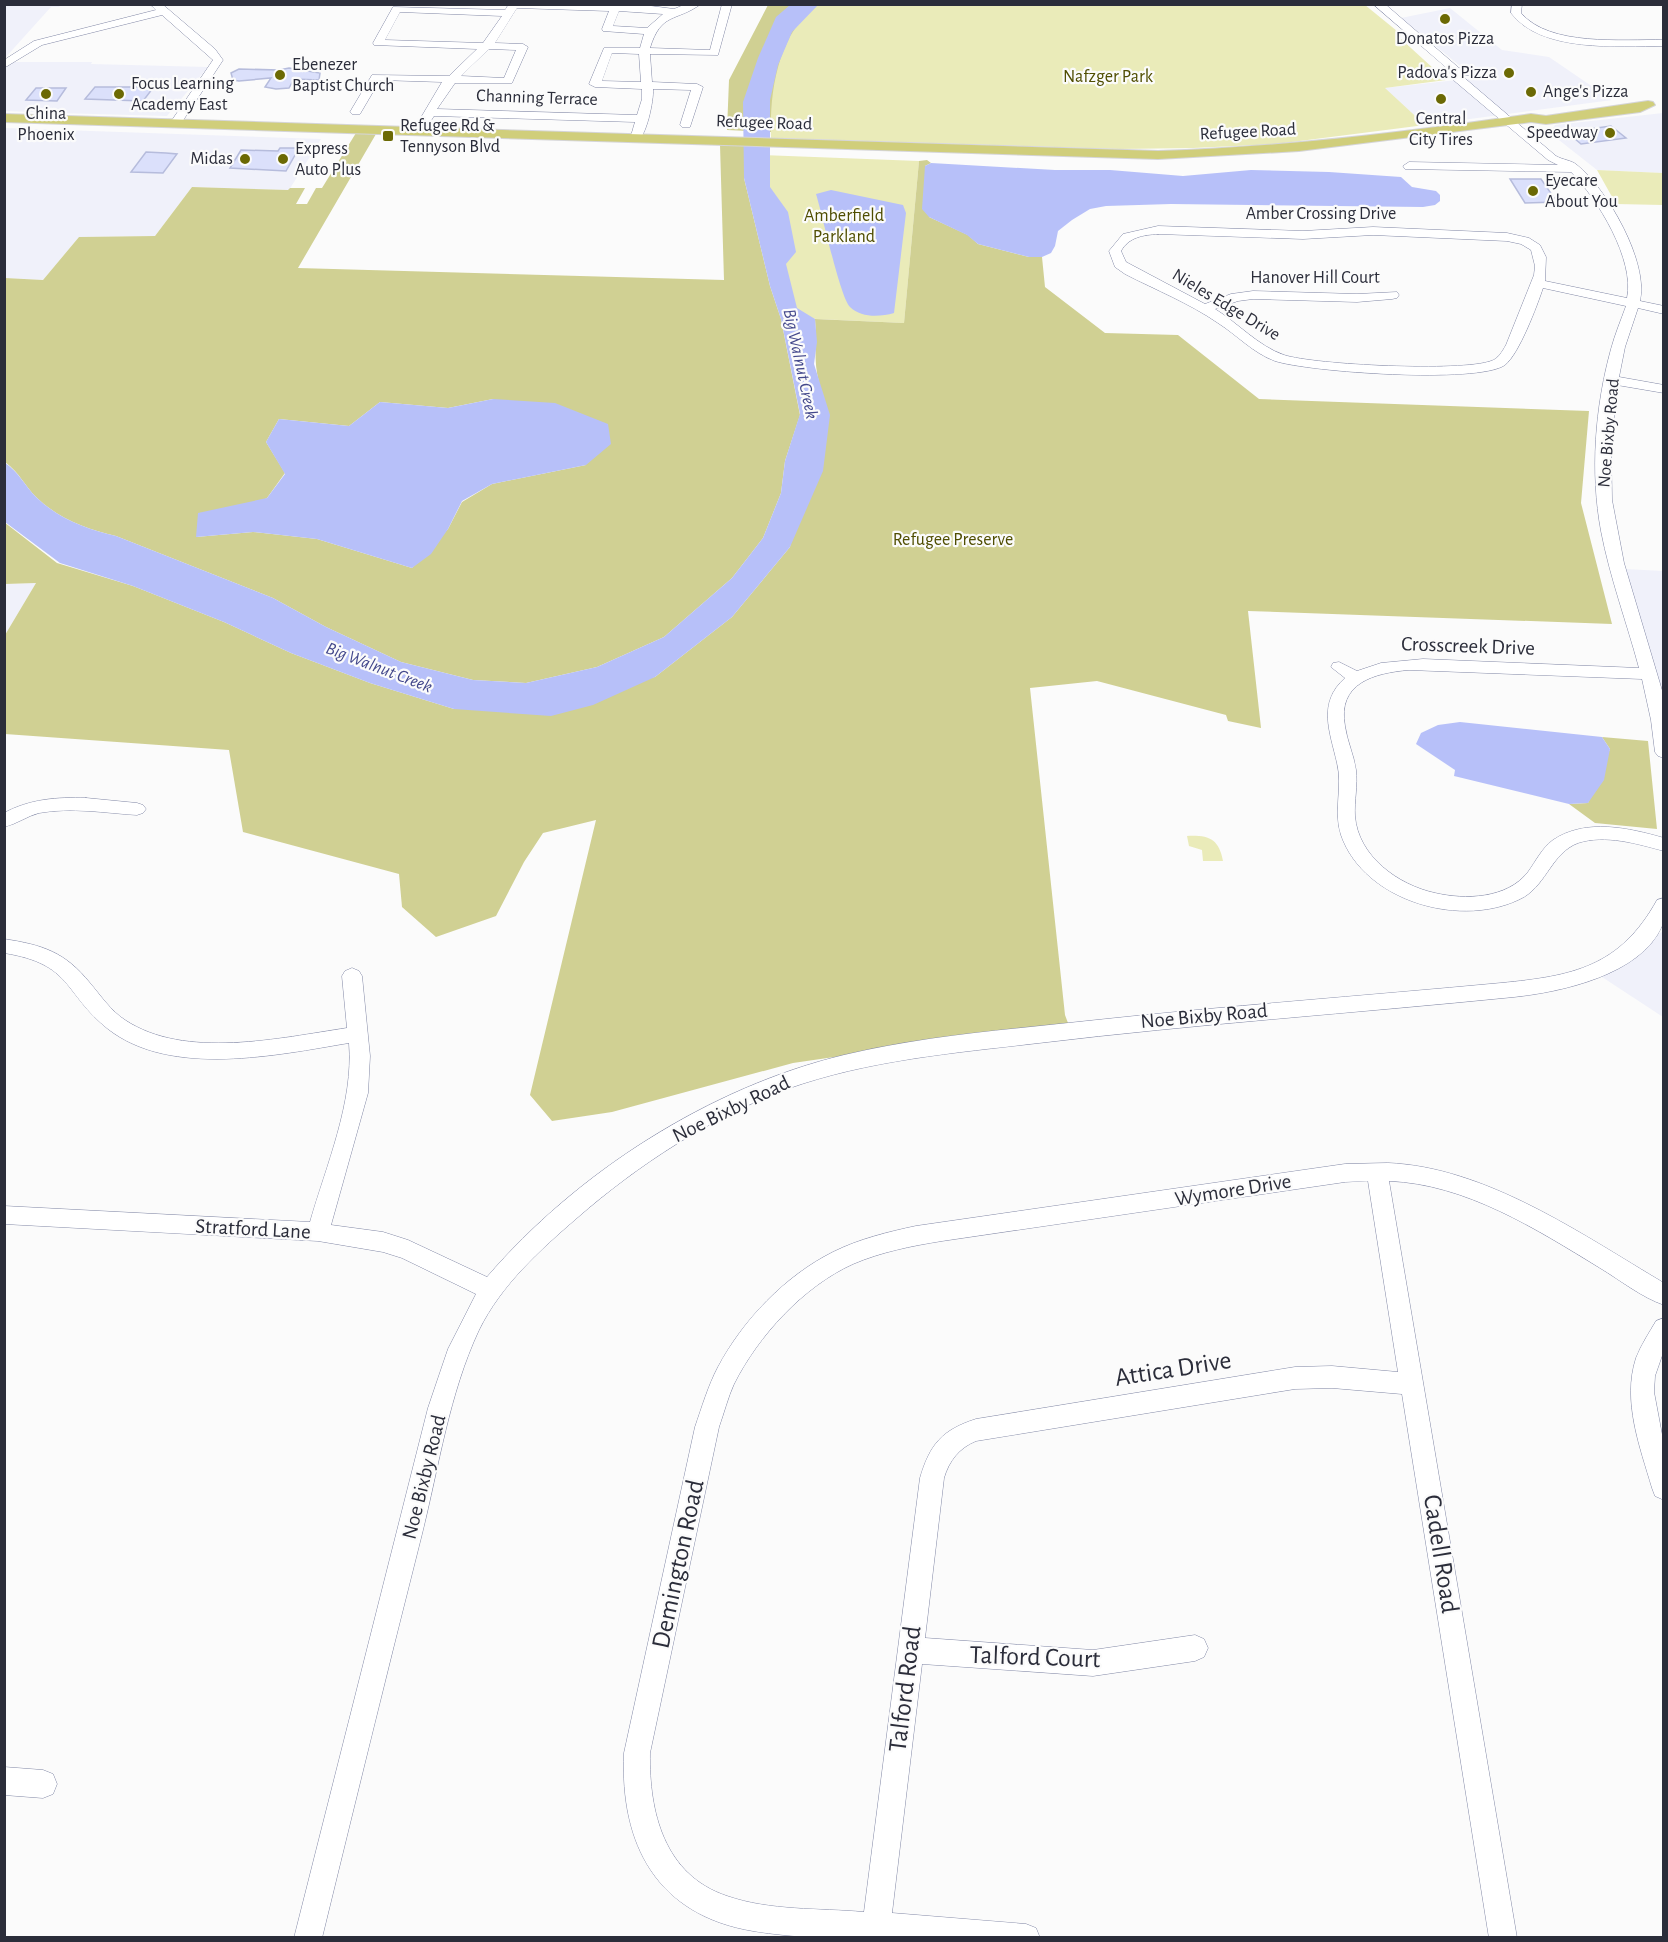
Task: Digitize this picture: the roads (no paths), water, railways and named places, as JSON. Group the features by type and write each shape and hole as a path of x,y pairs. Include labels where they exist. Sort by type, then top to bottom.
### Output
{"main road":[{"name":"Refugee Road","path":"4,118 1122,154 1215,154 1322,146 1520,119 1546,120 1664,104"}],"street":[{"path":"636,139 648,99 644,51 650,31 659,20 672,12 696,4"},
{"path":"686,125 697,87 595,84 608,50 714,53 727,4"},
{"name":"Noe Bixby Road","path":"1378,4 1455,70 1455,75 1520,119 1557,162 1571,167 1594,191 1632,261 1637,279 1633,304 1616,354 1612,380 1603,468 1604,501 1615,555 1655,698 1664,752"},
{"path":"1517,4 1516,13 1523,21 1548,34 1589,41 1664,43"},
{"path":"418,131 450,79 485,46 512,7"},
{"path":"4,65 38,43 160,8 218,60 176,123"},
{"path":"356,111 376,77 508,81 524,47 378,43 397,9 615,8 672,12"},
{"path":"615,8 607,29 650,31"},
{"name":"Channing Terrace","path":"430,112 643,119"},
{"path":"1409,166 1571,167"},
{"name":"Amber Crossing Drive","path":"1120,243 1137,233 1158,230 1303,235 1373,231 1494,236 1525,241"},
{"path":"1538,234 1525,241 1539,251 1541,264 1538,283 1664,310"},
{"name":"Nieles Edge Drive","path":"1120,243 1116,254 1123,266 1204,309 1269,354 1291,361 1340,366 1485,369 1500,362 1509,353 1538,283"},
{"name":"Hanover Hill Court","path":"1204,309 1243,296 1357,298 1392,295"},
{"path":"1612,380 1664,389"},
{"name":"Crosscreek Drive","path":"1648,675 1412,665 1381,668 1345,686 1335,712 1347,770 1347,818 1354,846 1372,870 1388,882 1425,898 1442,902 1484,902 1515,892 1528,884 1560,844 1580,835 1607,834 1664,845"},
{"path":"1339,667 1357,678"},
{"path":"9,812 49,804 137,809"},
{"name":"Noe Bixby Road","path":"308,1938 451,1372 467,1330 490,1290 568,1211 603,1182 633,1161 720,1111 817,1070 916,1050 1132,1023 1490,992 1559,983 1597,970 1631,950 1650,930 1664,905"},
{"path":"4,946 46,957 64,966 94,1004 124,1031 167,1046 196,1050 256,1048 358,1034"},
{"path":"318,1232 358,1093 360,1075 358,1034 352,976"},
{"name":"Wymore Drive","path":"790,1297 812,1277 842,1258 916,1236 1345,1173 1377,1172 1430,1177 1480,1193 1513,1209 1664,1295"},
{"name":"Cadell Road","path":"1377,1172 1503,1938"},
{"name":"Stratford Lane","path":"4,1215 318,1232 383,1242 408,1250 490,1290"},
{"name":"Demington Road","path":"790,1297 738,1354 717,1398 707,1427 637,1753 634,1779 637,1804 644,1829 655,1854 673,1876 696,1896 724,1909 751,1917 876,1932 1026,1938"},
{"path":"1664,1328 1646,1361 1642,1386 1645,1414 1664,1488"},
{"name":"Attica Drive","path":"943,1439 976,1430 1274,1381 1332,1377 1413,1384"},
{"name":"Talford Road","path":"876,1932 932,1478 943,1439"},
{"name":"Talford Court","path":"910,1650 1093,1663 1195,1648"},
{"path":"4,1781 43,1784"}],"water":[{"name":"Big Walnut Creek","path":"790,5 818,5 792,32 778,65 770,100 770,187 788,212 796,252 786,264 797,308 815,319 817,342 814,364 830,415 823,471 790,547 732,617 655,677 593,705 551,716 454,709 370,683 291,653 224,622 133,586 60,563 5,522 4,462 45,505 73,522 116,536 273,598 326,627 401,662 473,680 526,683 597,667 664,637 732,578 763,538 781,493 785,461 800,414 781,319 770,286 744,178 743,102 758,58 776,17"},
{"path":"931,163 1055,170 1110,170 1183,176 1251,170 1401,177 1412,187 1436,191 1440,195 1440,201 1435,205 1423,207 1171,204 1106,206 1090,209 1058,231 1051,253 1042,257 1029,257 978,244 967,235 929,217 922,209 925,166"},
{"path":"831,190 903,205 906,213 894,313 877,316 865,315 854,311 846,300 836,272 816,194"},
{"path":"493,399 555,403 608,424 611,444 586,465 492,484 462,501 448,529 431,554 412,568 317,539 253,532 196,537 198,513 267,498 285,474 266,442 279,419 349,426 380,402 448,408"},
{"path":"1460,722 1602,737 1610,749 1604,780 1588,803 1569,804 1454,776 1455,770 1416,744 1421,733 1438,725"}],"place":[{"name":"Donatos Pizza","path":"1445,19"},
{"name":"Padova's Pizza","path":"1509,73"},
{"name":"Ebenezer Baptist Church","path":"280,75"},
{"name":"Ange's Pizza","path":"1531,92"},
{"name":"China Phoenix","path":"46,94"},
{"name":"Focus Learning Academy East","path":"119,94"},
{"name":"Central City Tires","path":"1441,99"},
{"name":"Speedway","path":"1610,133"},
{"name":"Refugee Rd & Tennyson Blvd","path":"388,136"},
{"name":"Midas","path":"245,159"},
{"name":"Express Auto Plus","path":"283,159"},
{"name":"Eyecare About You","path":"1533,191"}],"park label":[{"name":"Nafzger Park","path":"1108,77"},
{"name":"Amberfield Parkland","path":"844,226"},
{"name":"Refugee Preserve","path":"953,540"}]}
